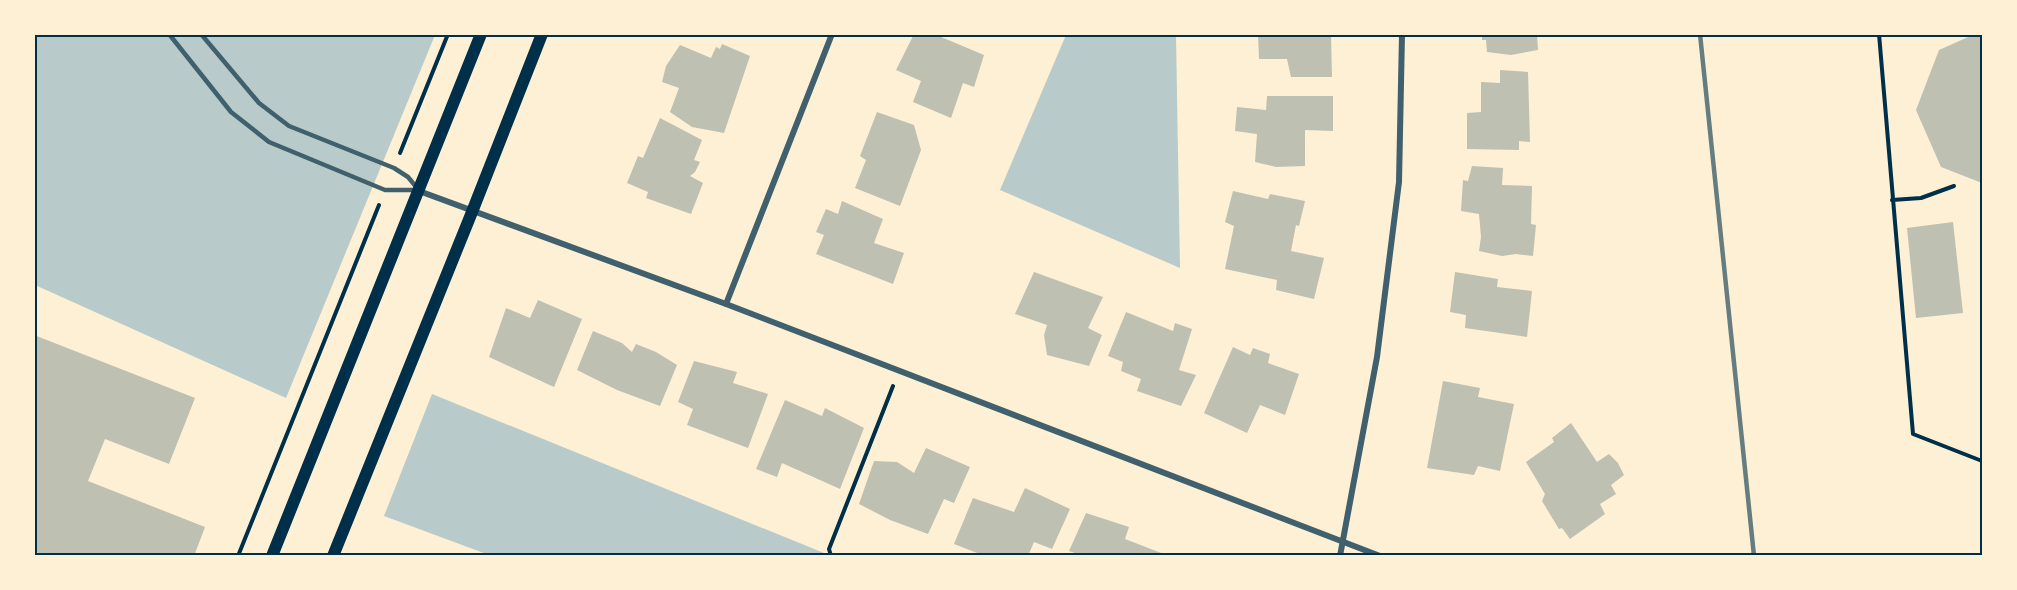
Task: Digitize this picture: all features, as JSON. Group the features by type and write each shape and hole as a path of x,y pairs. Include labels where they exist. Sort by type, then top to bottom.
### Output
{"main road":[{"path":"272,555 481,34"},
{"path":"333,555 542,34"}],"street":[{"path":"726,304 832,34"},
{"path":"1340,555 1377,357 1399,182 1402,34"},
{"path":"418,190 472,212 726,304 1380,555"}],"lane":[{"path":"169,34 231,112 269,142 385,189 418,190"},
{"path":"201,34 260,103 289,126 394,168 408,177 418,190"}],"path":[{"path":"401,149 448,34"},
{"path":"1879,34 1913,434 1983,461"},
{"path":"1892,200 1921,198 1954,186"},
{"path":"238,555 378,206"},
{"path":"831,555 829,549 899,370"}],"shaded area":[{"path":"34,35 435,35 286,398 35,285"},
{"path":"1066,35 1176,35 1180,268 1000,190"},
{"path":"432,394 829,555 489,555 384,516"}],"building":[{"path":"914,34 934,34 984,55 974,87 963,83 951,118 913,102 921,81 896,70"},
{"path":"1258,34 1331,34 1332,77 1291,77 1287,59 1259,59"},
{"path":"1482,34 1537,34 1538,50 1511,55 1487,52 1486,40 1482,40"},
{"path":"1975,34 1982,34 1982,183 1941,167 1916,110 1939,50"},
{"path":"722,44 750,56 724,133 692,127 670,112 679,88 662,82 666,66 680,45 711,58 716,47 720,49"},
{"path":"1500,70 1528,72 1530,142 1519,141 1519,150 1467,149 1467,113 1481,112 1481,82 1500,83"},
{"path":"1267,96 1333,96 1333,131 1305,130 1305,166 1276,167 1255,162 1257,134 1235,131 1237,107 1266,110"},
{"path":"877,112 914,125 921,150 900,206 855,188 866,160 860,156"},
{"path":"660,118 702,140 694,160 700,162 690,176 703,183 691,214 646,198 648,192 627,183 638,156 643,158"},
{"path":"1472,166 1503,168 1502,185 1532,186 1531,224 1536,225 1533,256 1516,254 1502,256 1479,251 1481,237 1479,214 1461,211 1463,180 1468,181"},
{"path":"1233,191 1268,199 1270,194 1305,201 1299,226 1296,225 1291,251 1324,258 1314,299 1276,290 1277,280 1225,269 1234,226 1225,222"},
{"path":"842,201 883,219 874,243 904,253 893,284 816,254 824,235 816,232 826,209 838,214"},
{"path":"1953,222 1963,313 1916,318 1907,228"},
{"path":"1034,272 1103,297 1088,328 1102,335 1089,366 1047,355 1044,335 1047,325 1015,314"},
{"path":"1455,272 1498,279 1497,287 1532,291 1527,337 1465,328 1466,315 1450,312"},
{"path":"538,300 582,319 554,387 489,357 506,308 530,318"},
{"path":"1126,312 1173,331 1175,323 1192,329 1179,370 1196,375 1181,406 1137,391 1141,379 1121,371 1123,362 1108,356"},
{"path":"593,331 622,343 632,352 636,344 656,352 677,365 660,406 617,390 577,370"},
{"path":"34,335 195,398 169,464 105,439 88,481 205,527 194,556 46,556 34,551"},
{"path":"1233,347 1250,355 1253,348 1270,354 1268,363 1299,374 1285,415 1260,405 1247,433 1204,413"},
{"path":"694,361 737,372 733,383 768,394 748,448 687,425 693,409 678,402"},
{"path":"1443,381 1480,388 1478,397 1514,404 1500,471 1478,466 1474,475 1427,468"},
{"path":"785,400 822,416 825,408 864,428 840,489 782,463 777,477 756,469"},
{"path":"1571,423 1597,462 1609,454 1618,463 1624,475 1611,485 1616,494 1600,504 1605,514 1570,539 1562,528 1559,529 1542,501 1545,494 1526,462 1554,442 1552,438"},
{"path":"926,448 970,467 954,503 944,499 928,534 890,520 859,504 874,461 897,462 914,473"},
{"path":"1025,488 1070,509 1052,549 1034,542 1028,556 985,556 954,544 973,498 1014,512"},
{"path":"1086,513 1129,527 1125,539 1169,556 1083,556 1069,551"}],"railway":[{"path":"1700,34 1754,556"}]}
